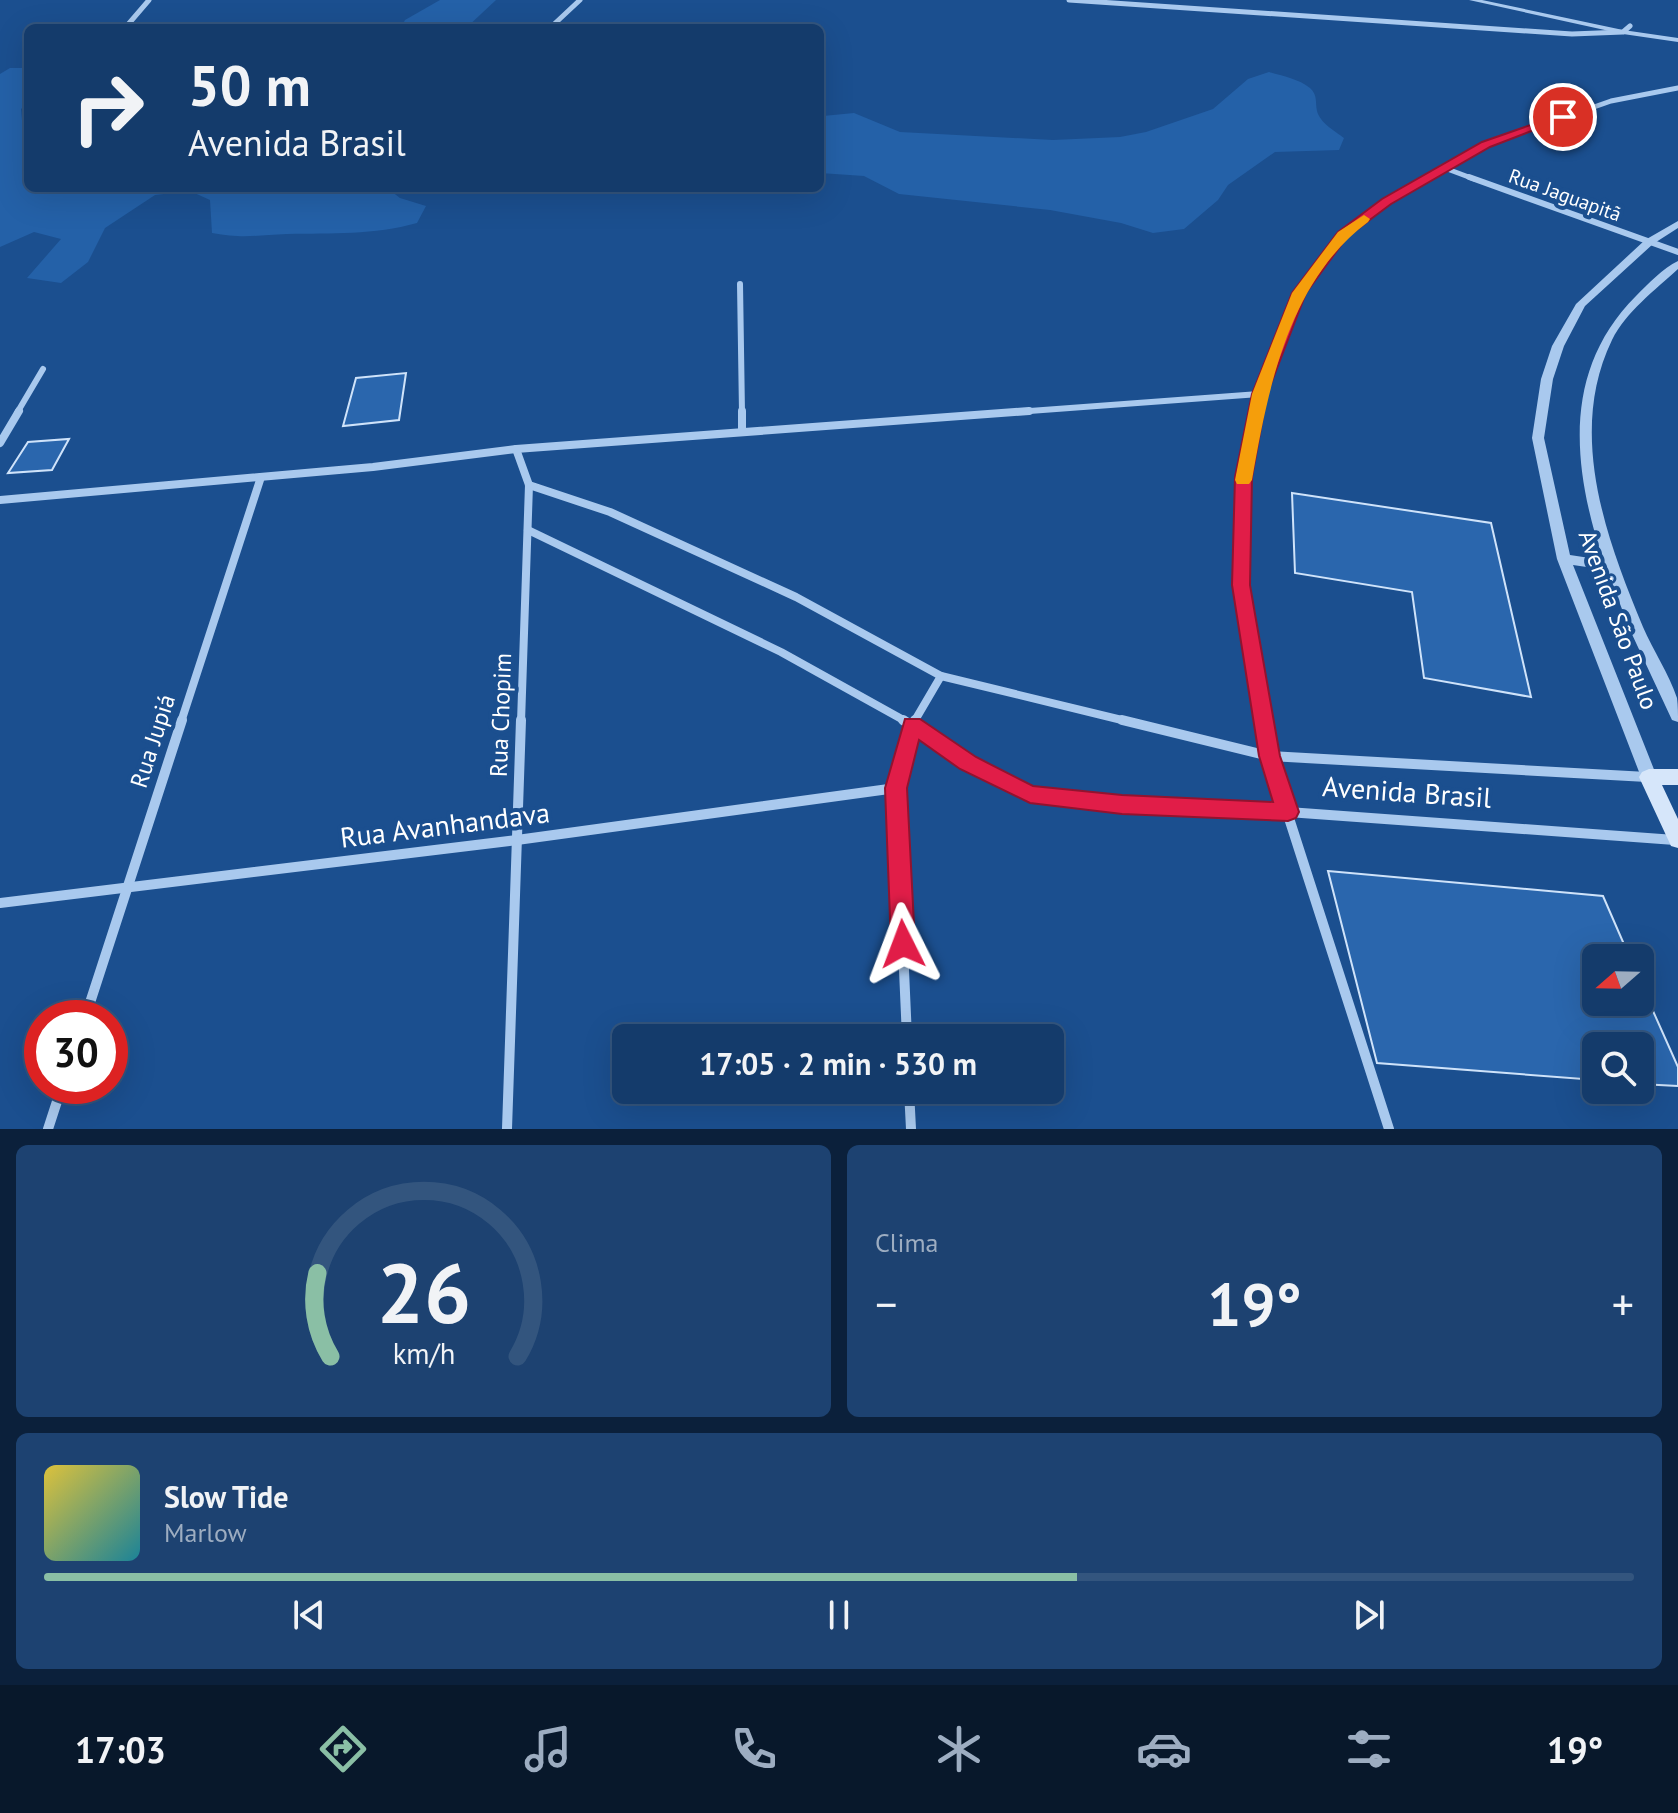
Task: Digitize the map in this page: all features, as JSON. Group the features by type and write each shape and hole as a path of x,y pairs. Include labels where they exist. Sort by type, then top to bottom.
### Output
{"main road":[{"name":"Avenida Brasil","path":"1649,777 1678,777"},
{"name":"Avenida São Paulo","path":"1649,777 1678,840"}],"street":[{"path":"128,24 149,0"},
{"path":"554,24 580,0"},
{"path":"1069,0 1572,34 1626,29"},
{"path":"1472,0 1678,40"},
{"path":"1503,0 1626,29 1678,33"},
{"path":"1389,1129 1269,756 1241,585 1243,477 1259,394 1299,293 1343,235 1387,202 1442,167 1486,145 1611,101 1678,88"},
{"name":"Rua Jaguapitã","path":"1442,167 1678,252"},
{"name":"Avenida São Paulo","path":"1649,777 1564,559 1538,438 1547,379 1558,346 1581,304 1649,242 1678,224"},
{"name":"Avenida São Paulo","path":"1678,264 1646,292 1607,340 1586,399 1589,478 1610,566 1627,613 1678,716"},
{"path":"740,284 742,432"},
{"path":"0,443 43,369"},
{"path":"0,500 373,467 516,449 1259,394"},
{"name":"Rua Chopim","path":"507,1129 529,485 516,449"},
{"name":"Rua Jupiá","path":"91,1000 261,477"},
{"name":"Avenida Brasil","path":"529,485 610,512 782,590 941,676 1269,756 1649,777"},
{"name":"Avenida Brasil","path":"528,530 781,652 912,725 968,763 1030,794 1122,804 1288,812 1678,840"},
{"path":"1564,559 1610,566"},
{"path":"906,1024 896,788 912,725 941,676"},
{"name":"Rua Avanhandava","path":"0,903 517,840 896,788"},
{"path":"48,1129 56,1104"},
{"path":"910,1104 911,1129"}],"shaded area":[{"path":"440,0 496,0 470,24 403,24"},
{"path":"10,68 24,68 24,106 21,109 24,121 24,192 181,192 155,195 105,228 88,262 61,283 27,278 61,239 34,232 0,247 0,74"},
{"path":"1269,72 1306,85 1313,91 1321,119 1344,138 1339,150 1275,152 1228,185 1218,200 1184,229 1153,233 1121,223 1050,210 899,194 864,176 824,173 824,116 854,113 900,132 1053,140 1120,137 1146,132 1213,109 1248,79"},
{"path":"192,192 392,192 400,198 426,206 417,223 385,230 242,236 212,233 210,200"}],"building":[{"path":"406,373 399,420 343,426 356,378"},
{"path":"69,439 52,470 8,473 28,442"},
{"path":"1292,493 1491,523 1531,697 1424,678 1412,592 1295,573"},
{"path":"1328,871 1603,896 1624,944 1582,944 1582,1016 1654,1016 1654,1013 1678,1067 1678,1086 1654,1085 1654,1032 1582,1032 1582,1079 1377,1063"}],"slow traffic":[{"path":"1243,480 1259,394 1299,293 1343,235 1364,219"}],"route":[{"path":"903,944 896,788 912,725 968,763 1030,794 1122,804 1288,812 1269,756 1241,585 1243,477 1259,394 1299,293 1343,235 1442,167 1486,145 1563,117"}]}
